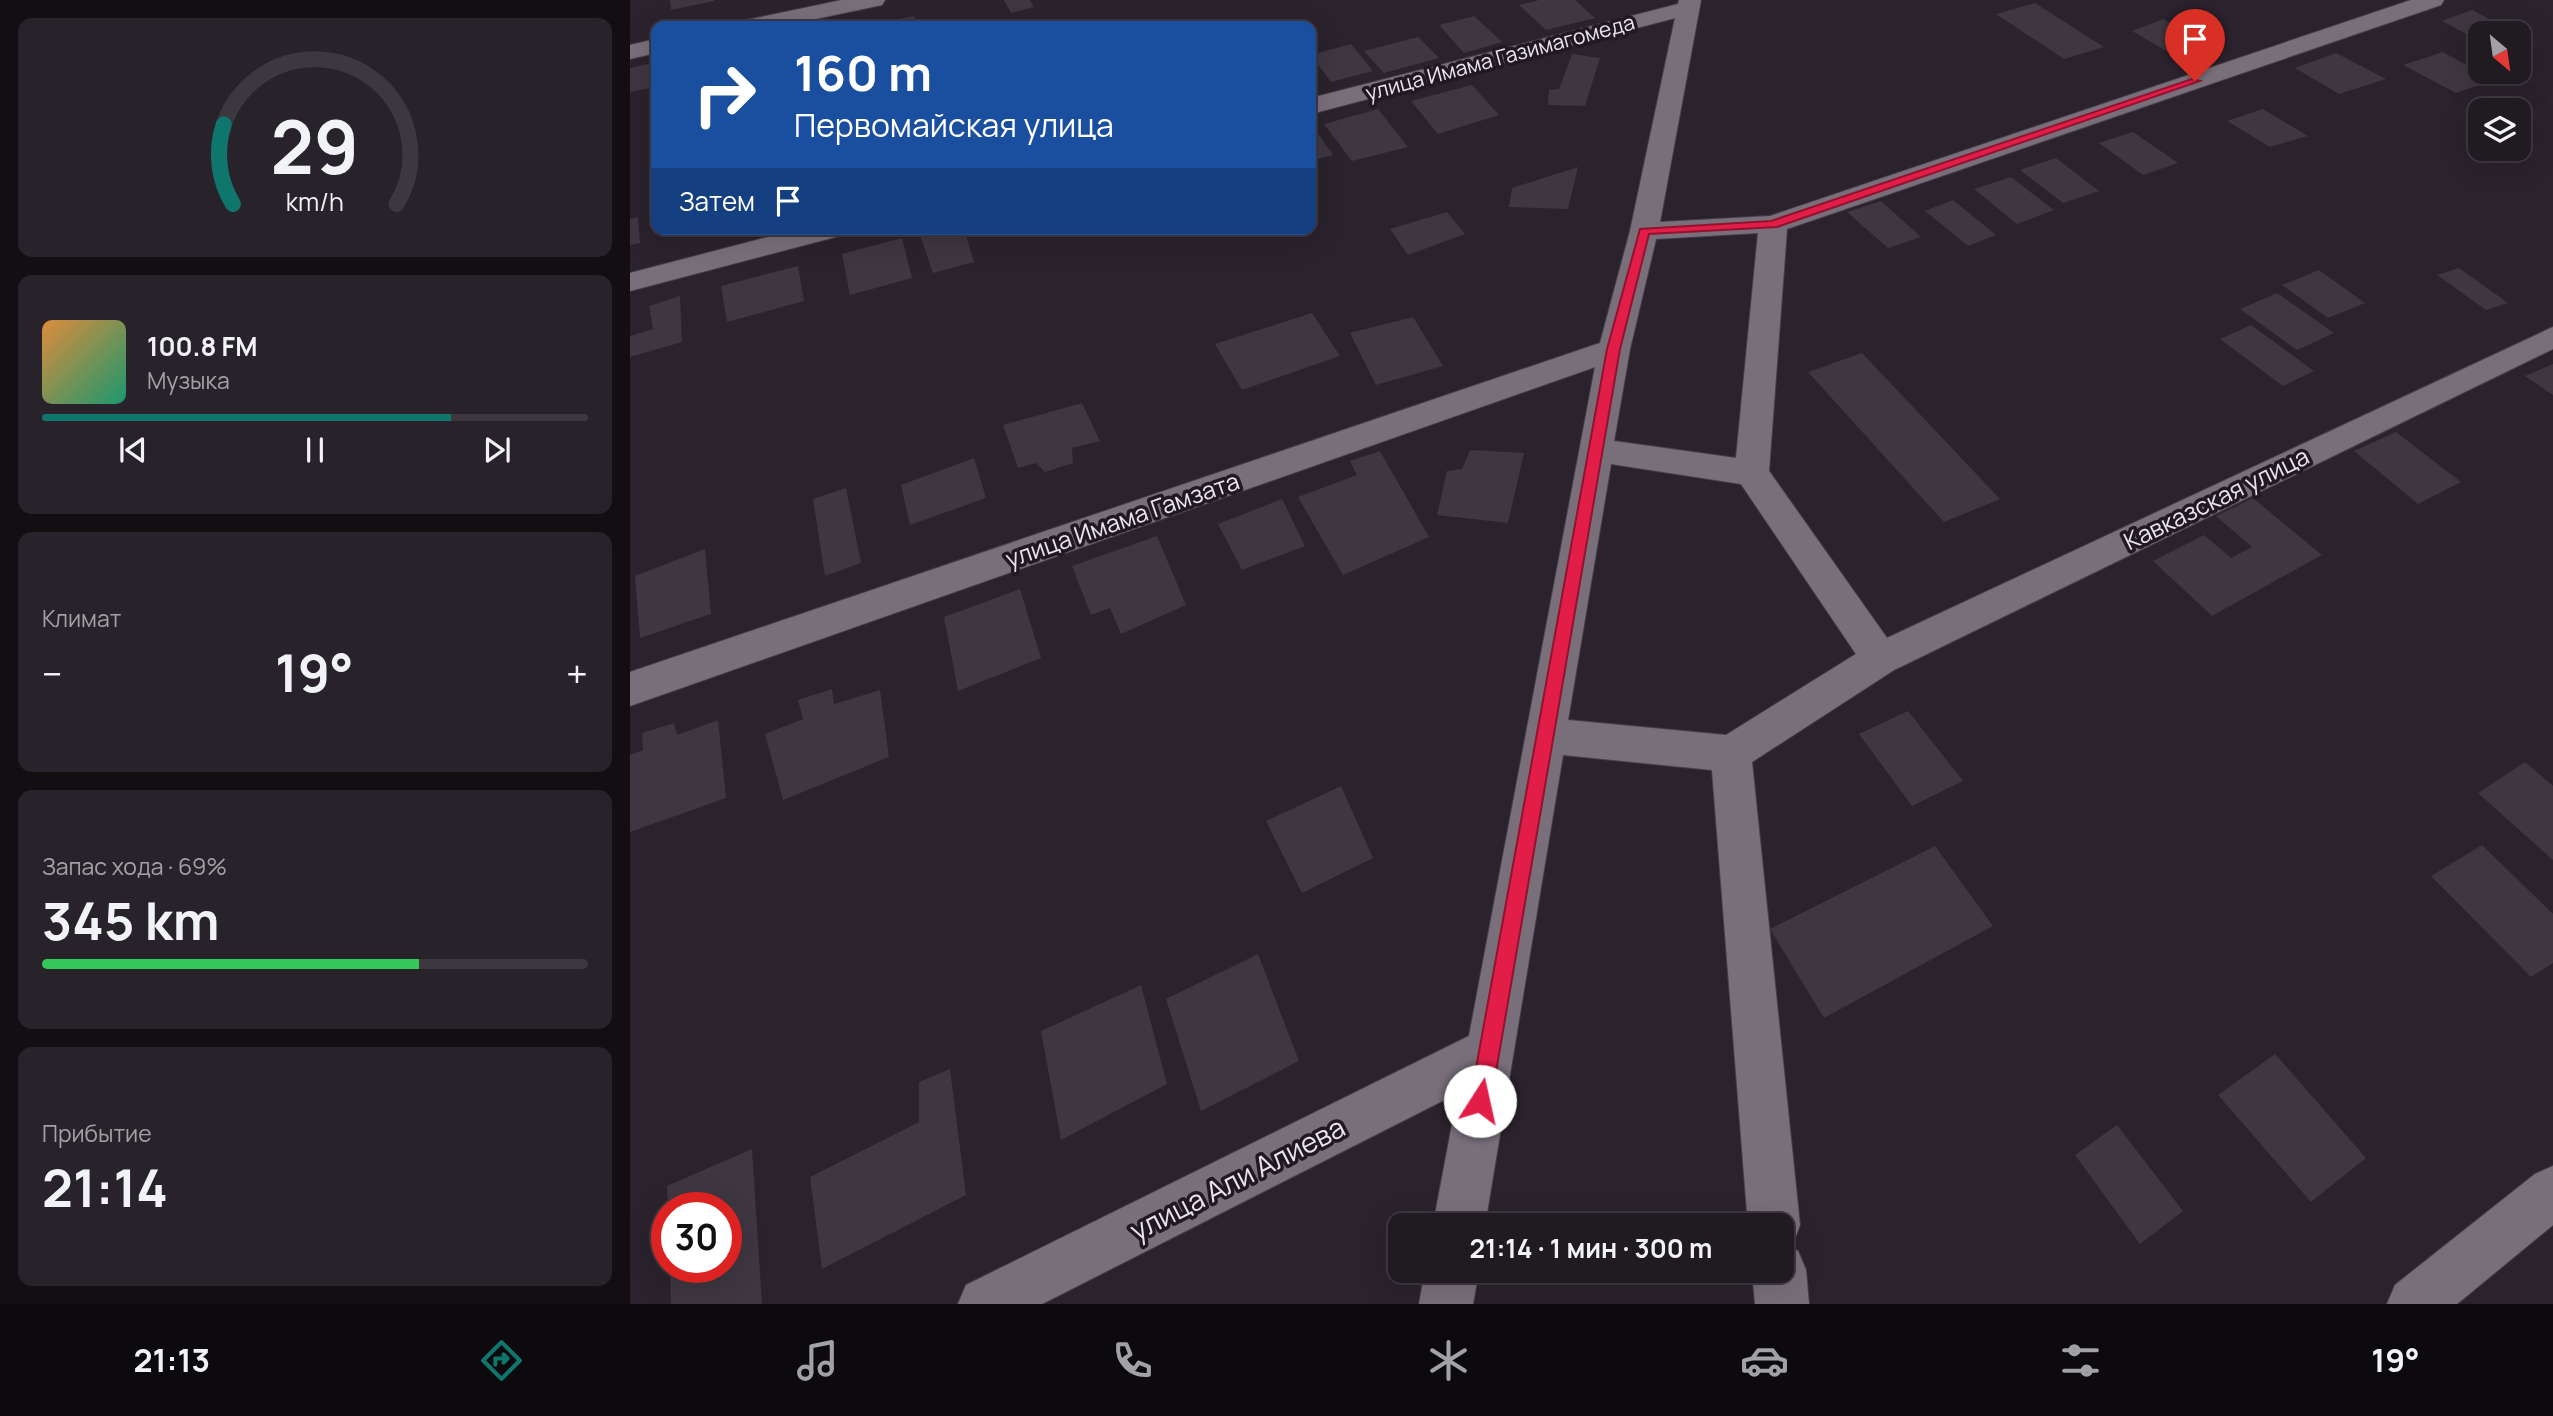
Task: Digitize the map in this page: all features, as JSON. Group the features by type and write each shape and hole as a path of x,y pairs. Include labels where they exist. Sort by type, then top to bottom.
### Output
{"street":[{"path":"774,21 874,0"},
{"path":"1644,231 1773,224 2433,0"},
{"path":"1461,1213 1614,349 1644,231 1689,4"},
{"name":"улица Имама Газимагомеда","path":"1316,105 1689,4"},
{"path":"630,52 651,47"},
{"path":"1773,224 1752,473 1880,659"},
{"path":"630,282 810,235"},
{"name":"Кавказская улица","path":"1731,754 1880,659 2553,337"},
{"name":"улица Имама Гамзата","path":"630,689 1614,349"},
{"path":"1596,450 1752,473"},
{"path":"1545,736 1731,754 1773,1213"},
{"name":"улица Али Алиева","path":"985,1304 1489,1051"},
{"path":"2414,1304 2553,1192"},
{"path":"1446,1304 1450,1283"},
{"path":"1780,1283 1782,1304"}],"building":[{"path":"670,0 714,0 714,1 671,10"},
{"path":"1004,0 1030,0 1034,7 1011,13"},
{"path":"1539,0 1575,0 1595,18 1546,30 1519,5"},
{"path":"2035,3 2104,47 2064,59 1996,14"},
{"path":"2472,10 2494,21 2468,21 2468,35 2442,21"},
{"path":"914,16 916,21 890,21"},
{"path":"1474,16 1502,42 1464,53 1439,25"},
{"path":"2163,19 2207,45 2175,56 2132,31"},
{"path":"1418,37 1439,58 1384,73 1364,51"},
{"path":"1351,44 1373,71 1331,82 1316,62 1316,54"},
{"path":"2443,52 2468,66 2468,84 2482,84 2456,93 2403,65"},
{"path":"2336,53 2386,79 2339,94 2295,68"},
{"path":"1572,54 1600,58 1585,106 1548,105 1549,90 1559,89"},
{"path":"651,63 650,88 630,92 630,68"},
{"path":"1472,85 1499,115 1438,134 1411,101"},
{"path":"1378,109 1408,147 1352,161 1324,124"},
{"path":"2263,109 2308,136 2270,147 2227,121"},
{"path":"1316,131 1333,155 1316,160"},
{"path":"2133,132 2178,163 2143,175 2099,143"},
{"path":"2056,158 2099,191 2063,203 2020,170"},
{"path":"1578,167 1568,209 1509,207 1512,188"},
{"path":"2011,177 2054,210 2017,224 1974,189"},
{"path":"1953,200 1996,235 1968,246 1925,211"},
{"path":"1881,201 1921,237 1888,248 1847,212"},
{"path":"1447,212 1465,234 1408,255 1390,229"},
{"path":"638,217 640,243 630,245 630,219"},
{"path":"920,235 966,235 974,262 933,273"},
{"path":"902,238 912,278 850,295 842,254"},
{"path":"798,266 804,301 727,322 721,286"},
{"path":"2459,268 2508,303 2486,310 2437,275"},
{"path":"2319,270 2365,303 2328,318 2282,285"},
{"path":"2277,293 2334,333 2297,350 2240,309"},
{"path":"680,296 682,342 630,357 630,336 653,329 649,306"},
{"path":"1312,313 1340,356 1242,390 1215,344"},
{"path":"1413,317 1443,366 1376,385 1350,333"},
{"path":"2251,325 2314,371 2283,386 2220,339"},
{"path":"1862,353 2000,499 1944,522 1808,372"},
{"path":"2553,364 2553,395 2525,376"},
{"path":"1082,403 1100,441 1072,448 1073,463 1045,472 1036,463 1018,468 1003,425"},
{"path":"2396,432 2461,482 2418,504 2354,451"},
{"path":"1470,450 1524,453 1508,523 1437,515 1447,471 1462,469"},
{"path":"1380,451 1429,537 1343,575 1298,497 1357,475 1350,461"},
{"path":"974,458 986,498 910,525 901,485"},
{"path":"846,488 861,563 825,576 813,499"},
{"path":"2253,498 2322,555 2212,616 2153,561 2204,535 2231,558 2252,547 2216,516"},
{"path":"1282,499 1305,546 1242,570 1218,524"},
{"path":"1157,536 1186,605 1121,634 1110,608 1091,615 1072,566"},
{"path":"705,549 711,614 640,638 635,576"},
{"path":"1020,589 1041,658 958,691 944,617"},
{"path":"832,689 834,704 880,690 889,757 783,800 765,734 803,719 798,700"},
{"path":"1908,711 1963,781 1912,806 1859,734"},
{"path":"718,720 726,798 630,832 630,755 643,750 642,733 674,723 677,735"},
{"path":"2525,762 2553,786 2553,860 2478,793"},
{"path":"1341,786 1373,858 1302,893 1266,821"},
{"path":"2482,845 2553,914 2553,963 2531,977 2431,876"},
{"path":"1935,846 1993,926 1824,1018 1770,929"},
{"path":"1258,954 1299,1061 1201,1111 1166,999"},
{"path":"1141,985 1167,1084 1061,1140 1041,1031"},
{"path":"2275,1054 2366,1158 2311,1202 2218,1095"},
{"path":"950,1069 966,1195 822,1269 810,1177 919,1122 919,1082"},
{"path":"2117,1125 2183,1211 2140,1244 2075,1155"},
{"path":"752,1149 762,1304 671,1304 670,1283 742,1283 742,1192 667,1192 667,1186"}],"route":[{"path":"1480,1101 1614,349 1644,231 1773,224 2195,81"}]}
